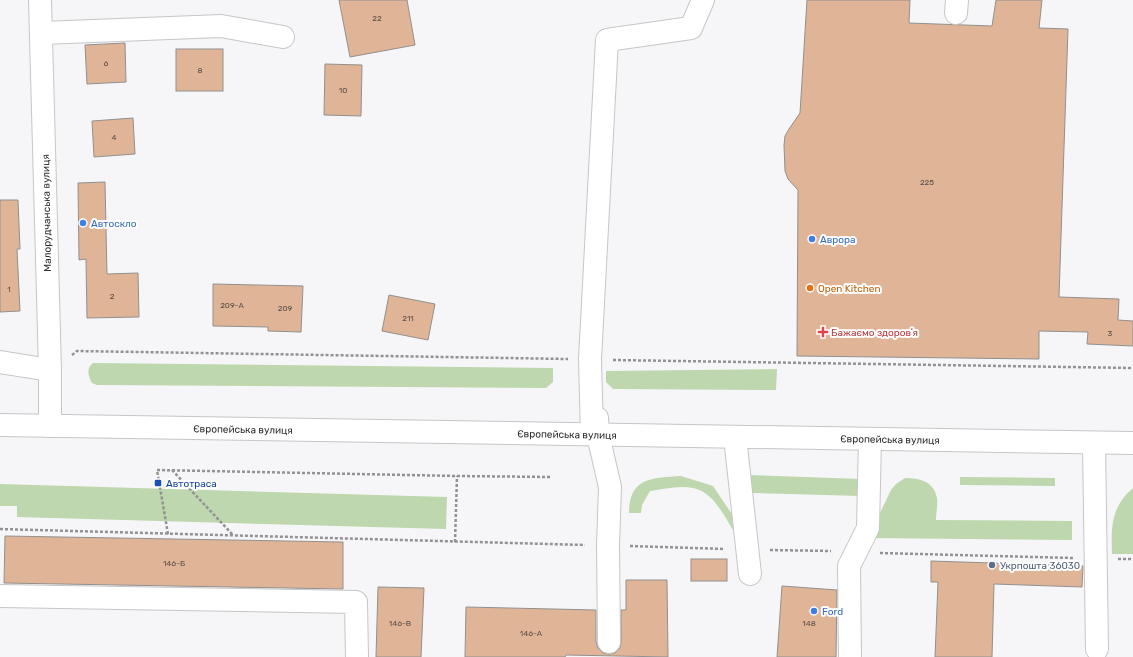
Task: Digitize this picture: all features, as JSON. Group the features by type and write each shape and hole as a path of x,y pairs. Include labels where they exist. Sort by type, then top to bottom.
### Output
{"main road":[{"name":"Малорудчанська вулиця","path":"40,0 50,370 50,426"},
{"path":"609,642 608,546 610,487 595,435 593,359 593,299 607,40 691,28 703,0"},
{"path":"42,33 221,26 283,37"},
{"path":"0,362 50,370"},
{"name":"Європейська вулиця","path":"0,425 1133,443"},
{"path":"735,437 750,574"},
{"path":"850,657 848,566 868,528 870,439"},
{"path":"1094,442 1097,649"},
{"path":"0,596 356,602 357,657"}],"path":[{"path":"168,534 156,470 550,477"},
{"path":"172,470 233,535"},
{"path":"455,542 457,476"},
{"path":"0,529 1133,559"}],"green space":[{"path":"93,363 553,368 553,382 546,388 97,385 92,383 89,378 89,367"},
{"path":"777,369 776,390 613,389 606,382 606,371"},
{"path":"750,475 861,479 861,496 751,493"},
{"path":"681,476 713,486 740,526 733,530 717,504 712,499 700,490 688,487 650,491 642,505 641,513 629,513 630,501 633,492 638,486 652,479"},
{"path":"960,477 1055,478 1055,486 960,485"},
{"path":"905,478 920,480 929,484 933,488 937,498 936,520 1072,521 1072,540 868,538 891,490 896,484"},
{"path":"0,484 447,497 446,529 17,517 17,506 0,506"},
{"path":"1133,488 1133,554 1112,554 1112,526 1116,510 1126,495"}],"building":[{"path":"339,0 407,0 415,45 350,57"},
{"path":"807,0 910,0 909,23 992,26 996,0 1042,0 1039,28 1068,29 1059,297 1119,299 1118,320 1133,321 1133,346 1087,344 1088,332 1039,331 1039,359 797,356 798,190 788,179 785,171 784,145 785,136 800,113"},
{"path":"125,43 126,82 87,84 85,45"},
{"path":"176,49 223,49 223,91 176,91"},
{"path":"325,64 362,65 361,116 324,115"},
{"path":"133,118 135,154 94,157 92,121"},
{"path":"105,182 107,274 138,273 139,317 87,318 86,259 79,260 78,183"},
{"path":"0,200 18,200 20,249 17,249 20,311 0,312"},
{"path":"213,284 303,286 301,332 268,331 268,327 213,326"},
{"path":"389,295 435,304 428,340 382,331"},
{"path":"5,536 343,542 343,589 4,583"},
{"path":"691,559 727,559 727,581 691,581"},
{"path":"931,561 1083,566 1082,587 994,584 992,657 935,657 938,582 931,582"},
{"path":"626,580 667,580 668,657 566,655 565,657 465,657 466,607 596,610 596,642 598,648 603,653 615,653 620,648 621,642 621,610 626,610"},
{"path":"782,586 837,590 836,657 777,657"},
{"path":"378,587 424,588 421,657 376,657"}],"place":[{"name":"Автоскло","path":"83,223"},
{"name":"Аврора","path":"812,239"},
{"name":"Open Kitchen","path":"810,288"},
{"name":"Бажаємо здоровʼя","path":"823,332"},
{"name":"Автотраса","path":"158,483"},
{"name":"Укрпошта 36030","path":"992,565"},
{"name":"Ford","path":"814,611"}]}
